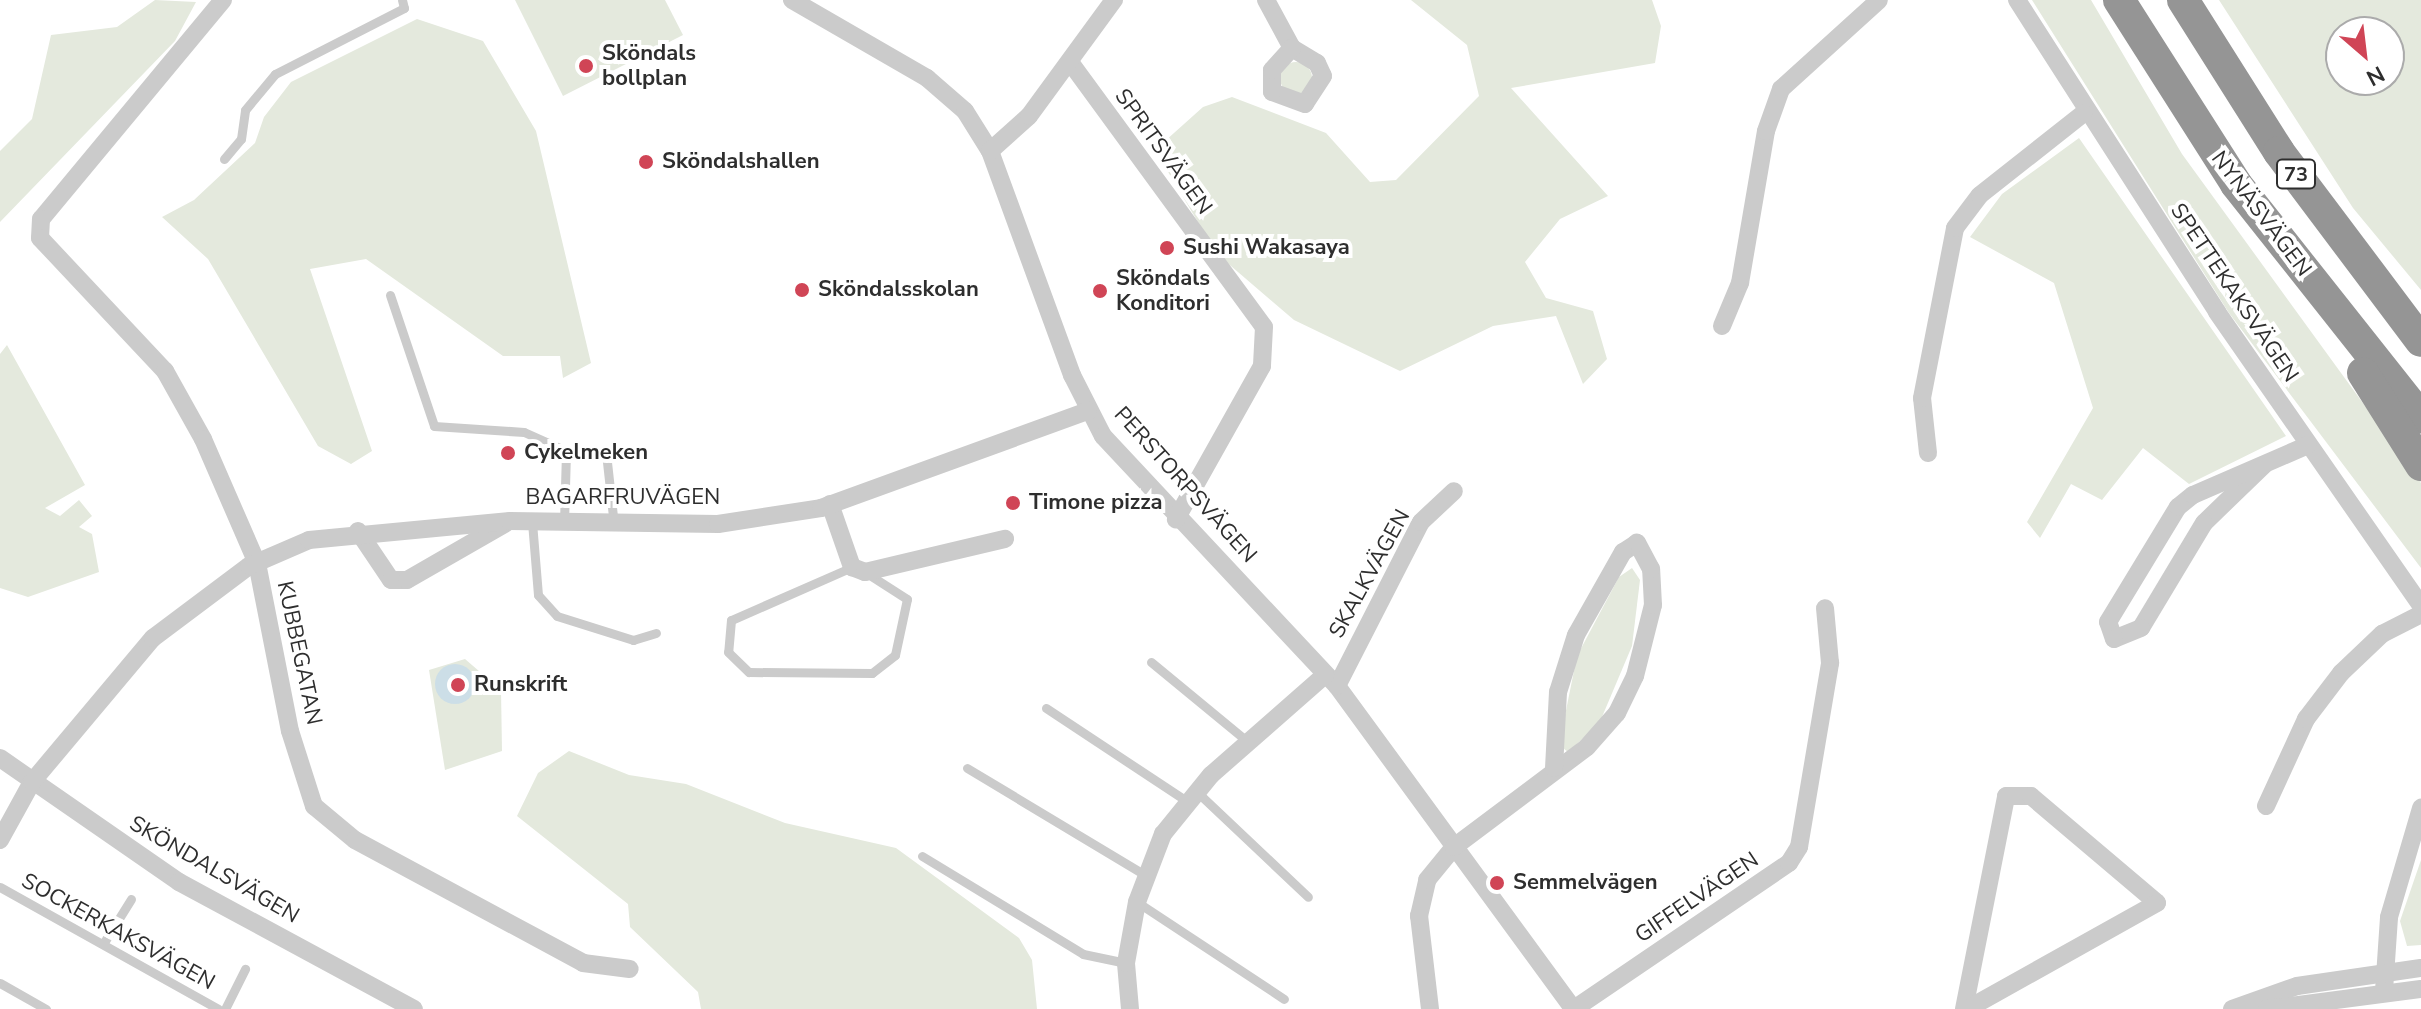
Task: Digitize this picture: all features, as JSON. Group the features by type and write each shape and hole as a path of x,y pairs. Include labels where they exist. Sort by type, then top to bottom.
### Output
{"highway":[{"name":"NYNÄSVÄGEN","path":"2119,0 2166,81 2287,252 2421,417"},
{"name":"73","path":"2183,0 2347,242 2421,341"},
{"path":"2347,242 2421,311"},
{"path":"2287,252 2421,465"}],"street":[{"name":"KUBBEGATAN","path":"223,0 41,219 40,238 165,371 257,563 290,731 314,806 355,840 583,963 630,969"},
{"name":"PERSTORPSVÄGEN","path":"792,0 927,78 965,111 990,151 1088,411 1176,519 1331,681 1574,1009"},
{"path":"990,151 1029,116 1114,0"},
{"path":"1266,0 1292,48"},
{"path":"1722,326 1740,283 1766,131 1781,89 1879,0"},
{"name":"SPETTEKAKSVÄGEN","path":"2017,0 2084,113 2308,445 2421,605"},
{"name":"SPRITSVÄGEN","path":"1070,62 1264,327 1262,366 1176,519"},
{"path":"1928,453 1922,398 1955,228 1980,195 2084,113"},
{"name":"BAGARFRUVÄGEN","path":"0,840 32,782 153,638 257,563 309,540 358,531 510,521 614,525 718,524 830,504 1088,411"},
{"path":"2264,465 2204,523 2141,628 2114,639 2108,622 2178,507 2264,465 2308,445"},
{"name":"SKALKVÄGEN","path":"1331,681 1421,522 1454,491"},
{"path":"830,504 859,570 1005,539"},
{"name":"BAGARFRUVÄGEN","path":"358,531 391,580 407,580 510,521"},
{"path":"1430,1009 1419,916 1427,880 1454,847 1554,768 1587,747 1635,676 1653,605 1651,569 1637,543 1623,552 1576,635 1558,692 1554,768"},
{"name":"GIFFELVÄGEN","path":"1574,1009 1789,863 1799,847 1830,663 1825,608"},
{"path":"2266,806 2306,719 2341,673 2382,634 2421,614"},
{"path":"1130,1009 1126,963 1137,902 1145,875 1192,797 1248,742 1331,681"},
{"name":"SKÖNDALSVÄGEN","path":"0,758 179,882 414,1009"},
{"path":"2006,796 2031,796 2157,903 1965,1009 2006,796"},
{"path":"2384,982 2389,917 2421,808"},
{"path":"2267,1009 2384,982 2421,968"},
{"path":"2232,1009 2297,986 2384,982 2421,989"}],"lane":[{"path":"224,159 241,139 245,110 275,74 404,8 402,0"},
{"path":"390,295 434,426 524,432 566,451 606,453 614,525"},
{"path":"564,524 566,451"},
{"path":"532,522 538,595 557,616 633,640 656,633"},
{"path":"859,570 907,599 895,655 872,673 749,672 728,652 731,620 859,570"},
{"path":"1151,662 1248,742"},
{"path":"1046,708 1192,797 1308,897"},
{"path":"967,768 1145,875"},
{"path":"922,856 1083,954 1126,963"},
{"name":"SOCKERKAKSVÄGEN","path":"0,887 103,944 205,1006 218,1009"},
{"path":"103,944 131,899"},
{"path":"1137,902 1284,999"},
{"path":"225,1009 245,969"},
{"path":"0,983 46,1009"}],"shaded area":[{"path":"155,0 196,2 175,41 0,222 0,151 32,119 51,35 117,27"},
{"name":"Sköndals bollplan","path":"515,0 665,0 683,35 563,96"},
{"path":"1411,0 1652,0 1661,26 1655,63 1511,88 1608,196 1560,219 1525,262 1546,298 1593,311 1607,359 1583,384 1556,316 1493,326 1400,371 1294,320 1217,254 1155,150 1203,107 1232,97 1326,133 1370,182 1396,180 1479,96 1467,45"},
{"path":"2032,0 2091,0 2182,154 2421,483 2421,568 2229,313"},
{"path":"2219,0 2421,0 2421,290 2353,208"},
{"path":"417,19 483,41 536,131 591,363 563,378 560,356 503,356 366,259 310,269 372,451 351,464 318,446 208,259 162,217 194,200 255,143 264,117 291,82"},
{"path":"1296,62 1307,67 1312,78 1307,89 1296,94 1285,89 1280,78 1285,67"},
{"path":"2079,138 2286,436 2189,484 2143,448 2102,500 2071,484 2040,538 2027,522 2093,408 2054,283 1970,237 2002,194"},
{"path":"7,345 85,485 45,508 60,516 79,500 92,516 79,527 92,534 99,572 28,597 0,588 0,354"},
{"path":"1632,568 1640,580 1632,646 1599,724 1568,752 1559,745 1577,656 1619,577"},
{"path":"465,659 501,690 502,751 445,770 429,670"},
{"path":"455,664 469,670 475,684 469,698 455,704 441,698 435,684 441,670"},
{"path":"569,751 629,775 686,784 785,823 896,848 1019,938 1032,960 1037,1009 701,1009 698,992 630,927 628,904 517,816 538,773"},
{"path":"2421,860 2421,945 2407,946 2400,921"}],"place":[{"name":"Sköndals bollplan","path":"586,66"},
{"name":"Sköndalshallen","path":"646,162"},
{"name":"Sushi Wakasaya","path":"1167,248"},
{"name":"Sköndalsskolan","path":"802,290"},
{"name":"Sköndals Konditori","path":"1100,291"},
{"name":"Cykelmeken","path":"508,453"},
{"name":"Timone pizza","path":"1013,503"},
{"name":"Runskrift","path":"458,685"},
{"name":"Semmelvägen","path":"1497,883"}]}
